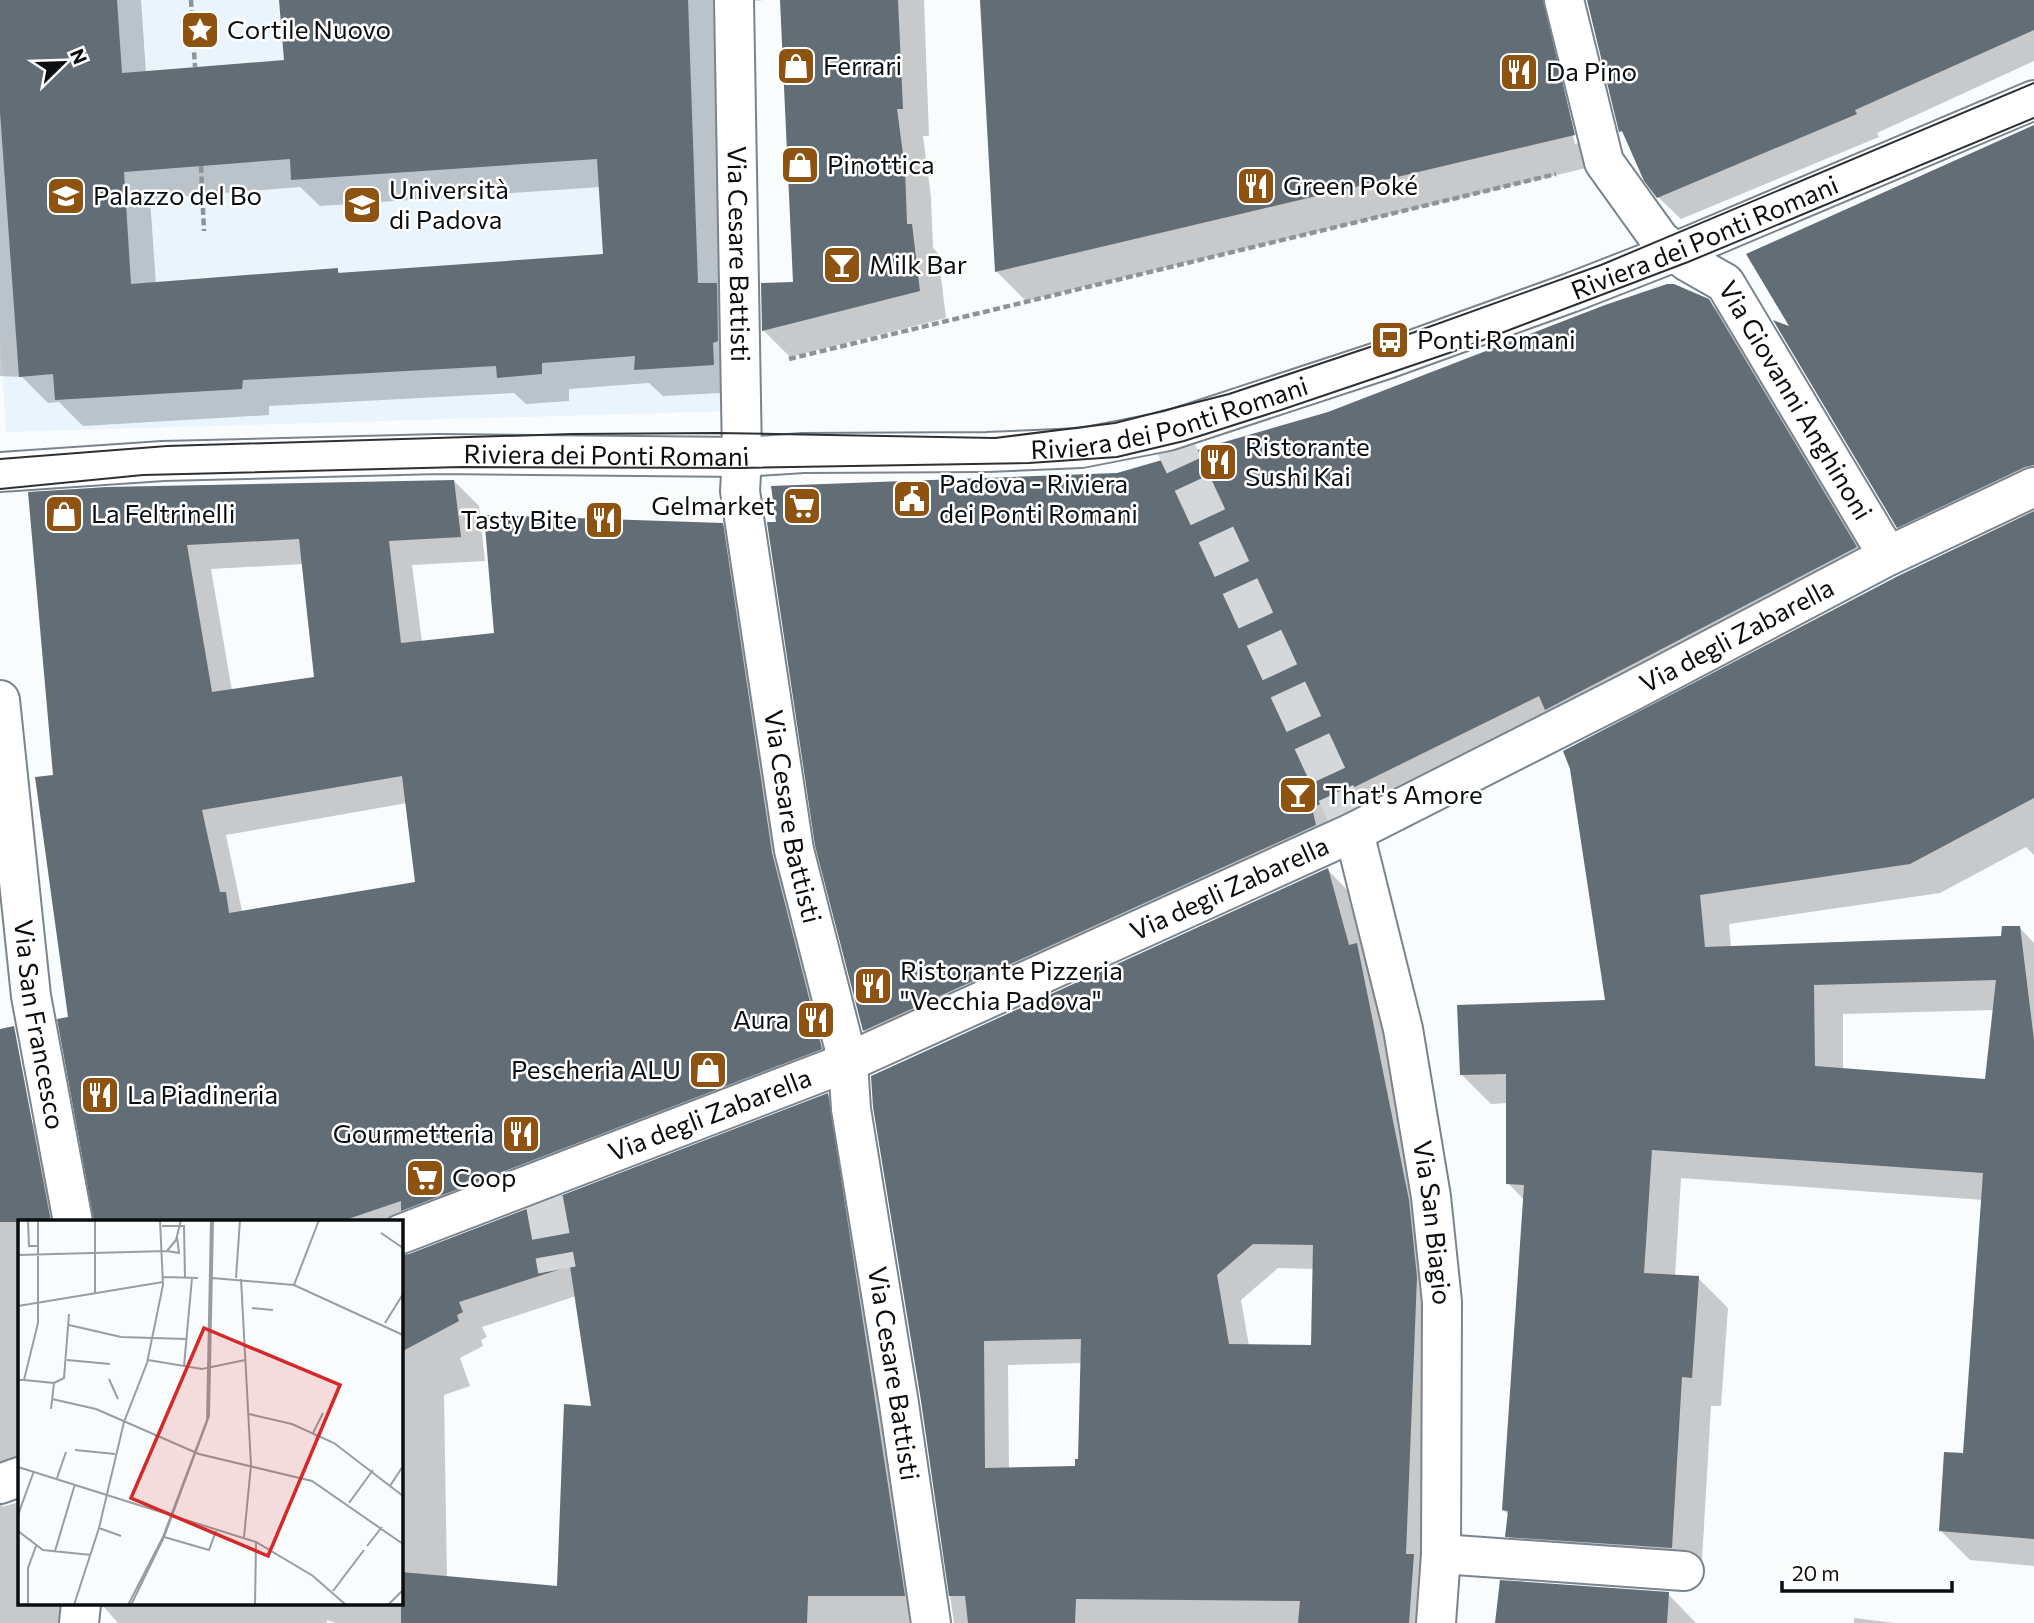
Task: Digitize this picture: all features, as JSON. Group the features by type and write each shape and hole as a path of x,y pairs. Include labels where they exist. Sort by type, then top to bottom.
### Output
{"street":[{"name":"Via Cesare Battisti","path":"734,0 740,491 794,850 848,1062 851,1108 931,1623"},
{"name":"Via Giovanni Anghinoni","path":"1564,1 1604,162 1660,240 1725,284 1888,556"},
{"name":"Riviera dei Ponti Romani","path":"0,472 163,461 439,454 741,457 803,453 987,452 1081,448 1168,431 1403,354 1675,252 2034,100"},
{"name":"Via degli Zabarella","path":"402,1234 542,1190 848,1062 1354,832 1643,685 1888,556 2034,487"},
{"name":"Via San Francesco","path":"0,700 16,998 72,1220"},
{"name":"Via San Biagio","path":"1354,832 1404,1029 1431,1197 1442,1302 1441,1554 1436,1623"},
{"path":"0,1484 18,1477"},
{"path":"1441,1554 1684,1571"}],"path":[{"path":"191,0 195,67"},
{"path":"740,371 1604,162"},
{"path":"201,166 204,231"}],"shaded area":[{"name":"Università di Padova","path":"0,0 722,0 728,411 6,432 0,337"}],"building":[{"name":"Università di Padova","path":"0,0 117,0 122,73 284,60 279,0 688,0 698,283 717,283 718,341 713,343 714,365 634,370 635,356 542,363 542,374 497,378 496,366 243,380 242,389 55,400 53,374 19,377 0,112","holes":["290,159 291,180 597,159 603,254 338,273 338,268 131,284 124,172"]},
{"path":"780,0 898,0 903,109 897,109 905,169 907,224 912,224 920,291 762,331 761,283 793,282"},
{"path":"980,0 1543,0 1575,135 995,272"},
{"path":"1587,0 2034,0 2034,30 1855,110 1857,114 1657,198 1644,181 1622,131 1619,132"},
{"path":"2034,125 2034,465 1897,528 1773,320 1789,326 1746,254"},
{"path":"1674,284 1709,299 1857,547 1545,710 1539,696 1312,808 1316,825 863,1031 815,846 767,522 776,522 771,486 1117,473 1328,412 1605,305"},
{"path":"454,480 461,537 389,541 401,643 494,633 484,515 723,523 772,853 822,1049 401,1211 401,1201 345,1220 94,1220 57,1019 68,1017 35,777 53,775 28,492 107,487","holes":["299,539 314,677 212,692 187,545","402,776 415,882 229,913 226,892 220,892 202,810"]},
{"path":"2034,511 2034,798 1910,864 1700,895 1705,947 2001,936 2002,926 2020,926 2034,1040 2034,1539 1939,1531 1944,1452 1963,1453 1983,1173 1652,1150 1644,1273 1699,1276 1692,1378 1682,1377 1672,1548 1505,1537 1508,1511 1502,1510 1524,1185 1506,1184 1506,1074 1460,1075 1457,1005 1605,1000 1570,769 1563,751 1898,576","holes":["1996,980 1985,1079 1815,1066 1814,985"]},
{"path":"1328,868 1349,945 1357,943 1409,1200 1417,1277 1406,1554 1414,1554 1409,1623 1298,1623 1300,1601 1076,1599 1075,1623 968,1623 965,1596 949,1596 921,1401 873,1107 871,1076","holes":["1253,1244 1313,1245 1311,1345 1229,1344 1217,1275","1081,1339 1078,1459 1075,1459 1075,1466 985,1468 984,1341"]},
{"path":"14,1026 51,1220 0,1222 0,1029"},
{"path":"828,1093 905,1596 808,1596 807,1623 401,1623 402,1572 557,1586 564,1404 591,1406 570,1266 459,1302 463,1312 457,1315 459,1321 402,1351 402,1255"},
{"path":"1500,1580 1669,1592 1667,1623 1495,1623"}],"tunnel":[{"path":"1168,431 1354,832"},
{"path":"544,1199 557,1270"}],"tram line":[{"path":"0,459 167,446 572,434 717,433 995,438 1115,423 1229,394 1412,333 1601,265 2034,83"},
{"path":"0,489 143,475 462,467 740,468 1029,463 1117,457 1184,441 1449,353 1688,262 2034,118"}],"place":[{"name":"Cortile Nuovo","path":"200,30"},
{"name":"Ferrari","path":"796,66"},
{"name":"Da Pino","path":"1519,72"},
{"name":"Pinottica","path":"800,165"},
{"name":"Green Poké","path":"1256,186"},
{"name":"Palazzo del Bo","path":"66,196"},
{"name":"Università di Padova","path":"362,205"},
{"name":"Milk Bar","path":"842,265"},
{"name":"Ponti Romani","path":"1390,340"},
{"name":"Ristorante Sushi Kai","path":"1218,462"},
{"name":"Padova - Riviera dei Ponti Romani","path":"912,499"},
{"name":"Gelmarket","path":"802,506"},
{"name":"La Feltrinelli","path":"64,514"},
{"name":"Tasty Bite","path":"604,520"},
{"name":"That's Amore","path":"1298,795"},
{"name":"Ristorante Pizzeria \"Vecchia Padova\"","path":"873,986"},
{"name":"Aura","path":"816,1020"},
{"name":"Pescheria ALU","path":"708,1070"},
{"name":"La Piadineria","path":"100,1095"},
{"name":"Gourmetteria","path":"521,1134"},
{"name":"Coop","path":"425,1178"}]}
